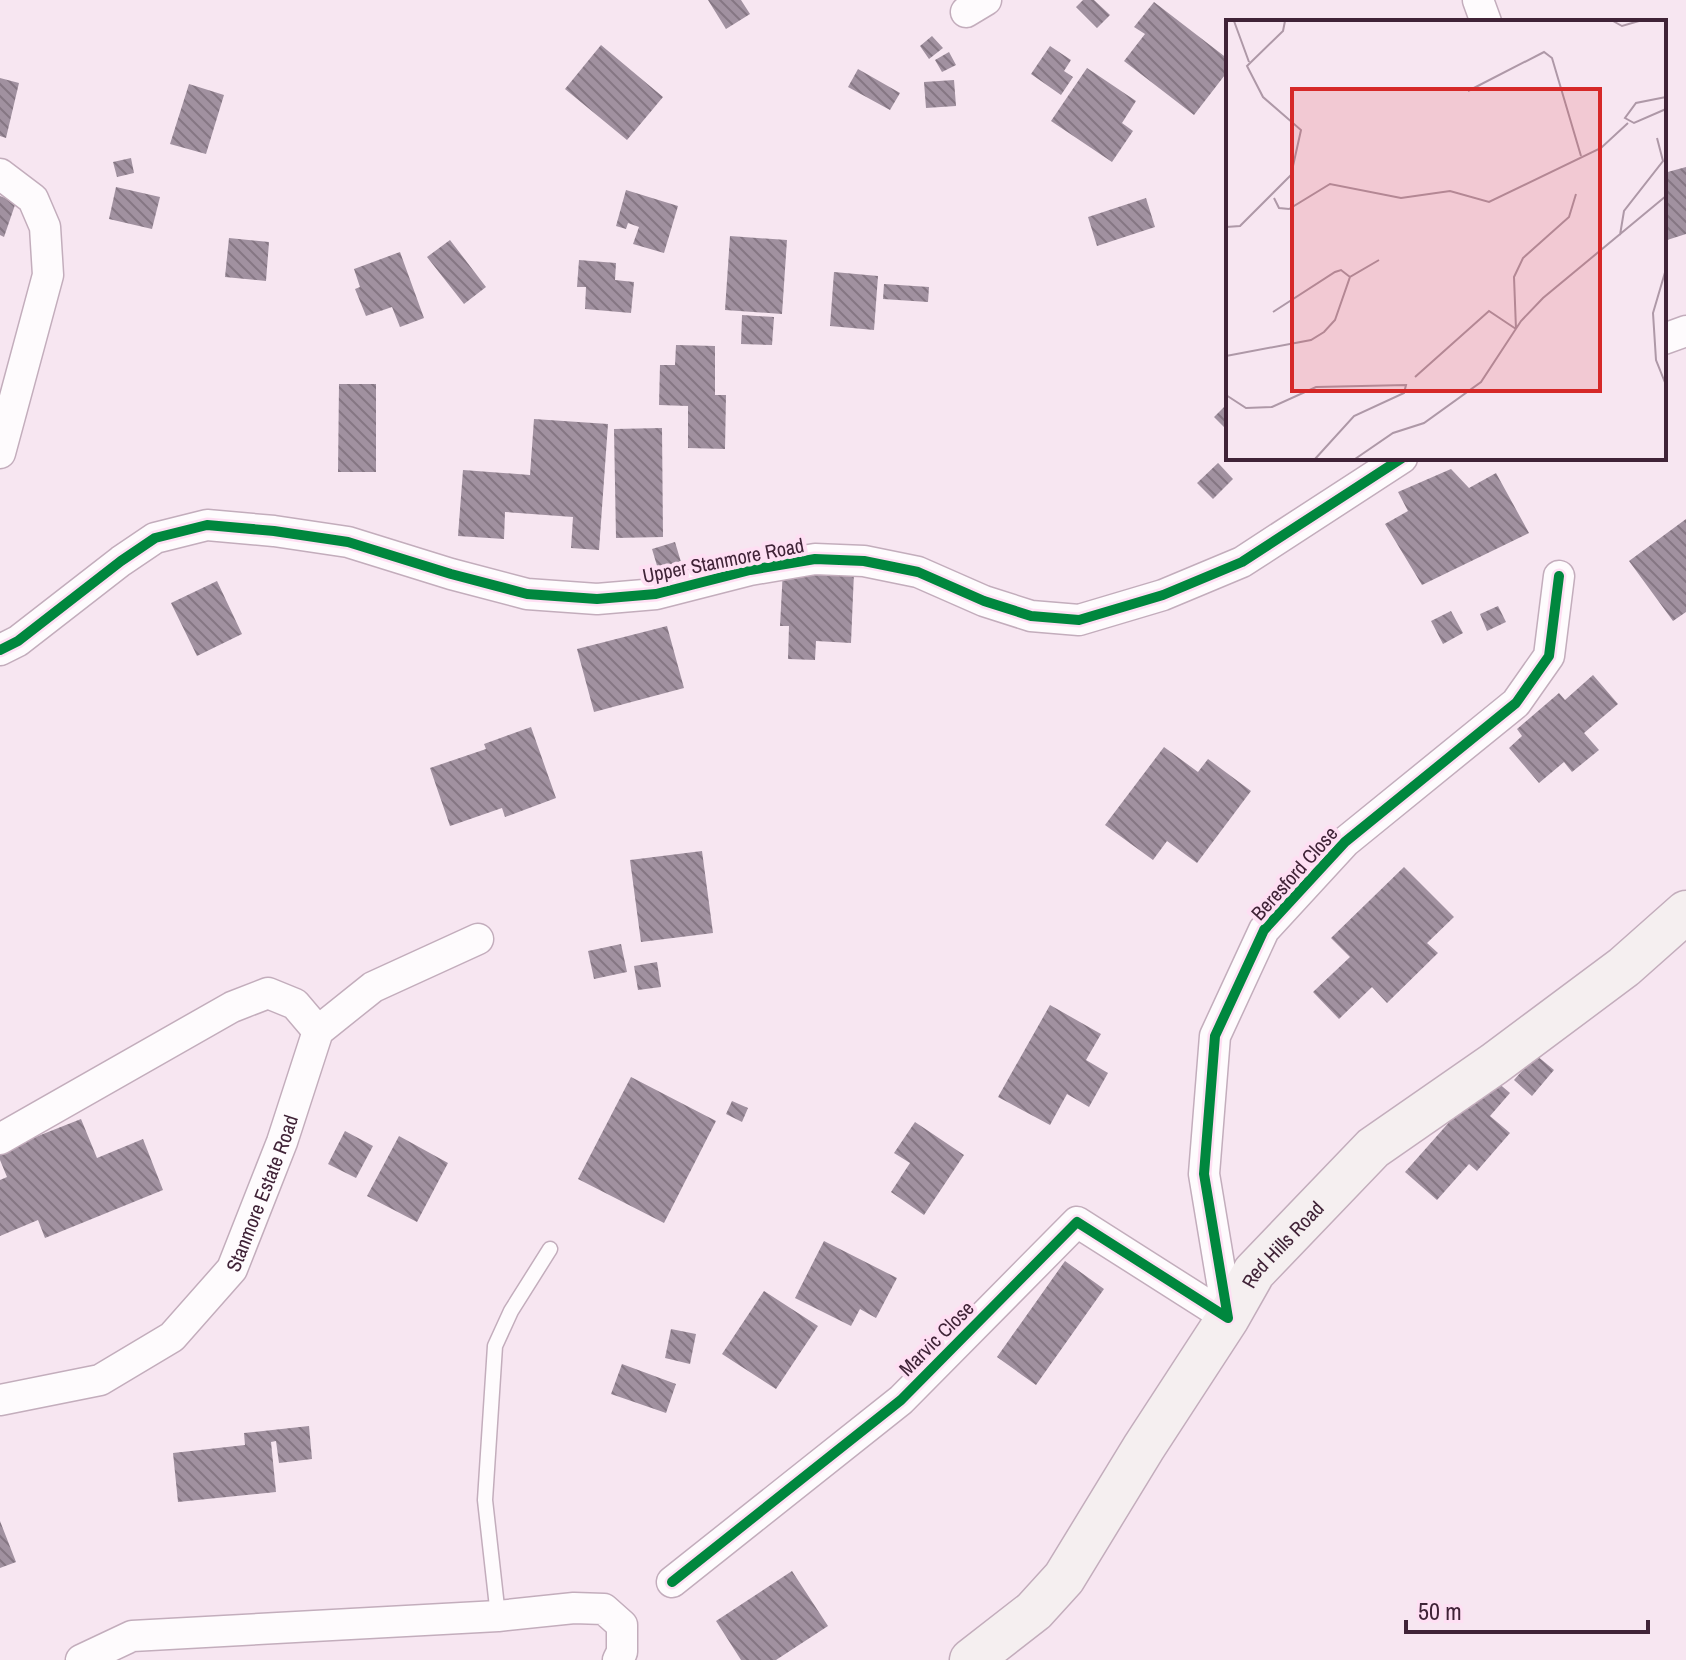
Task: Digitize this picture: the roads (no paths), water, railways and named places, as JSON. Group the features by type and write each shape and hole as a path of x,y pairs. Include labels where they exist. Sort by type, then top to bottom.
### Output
{"main road":[{"name":"Red Hills Road","path":"971,1660 1034,1611 1064,1578 1254,1272 1373,1148 1494,1064 1624,967 1686,912"}],"street":[{"path":"1478,0 1485,20"},
{"path":"0,174 33,199 45,227 48,275 0,453"},
{"path":"1666,338 1686,331"},
{"name":"Upper Stanmore Road","path":"0,650 18,641 155,538 207,525 348,542 527,594 597,599 656,594 750,570 815,559 864,561 918,572 984,601 1031,616 1079,620 1163,595 1242,562 1399,460"},
{"name":"Beresford Close","path":"1228,1318 1204,1174 1215,1036 1264,930 1345,842 1516,703 1549,656 1559,576"},
{"path":"0,1139 232,1007 268,993 295,1004 318,1031 373,987 478,939"},
{"name":"Stanmore Estate Road","path":"0,1400 100,1380 172,1337 232,1269 282,1142 318,1031"},
{"name":"Marvic Close","path":"672,1582 901,1400 1077,1222 1228,1318"},
{"path":"81,1660 132,1636 498,1616 574,1608 604,1609 622,1625 622,1652 618,1660"}],"lane":[{"path":"498,1616 485,1500 495,1346 511,1311 550,1249"}]}
